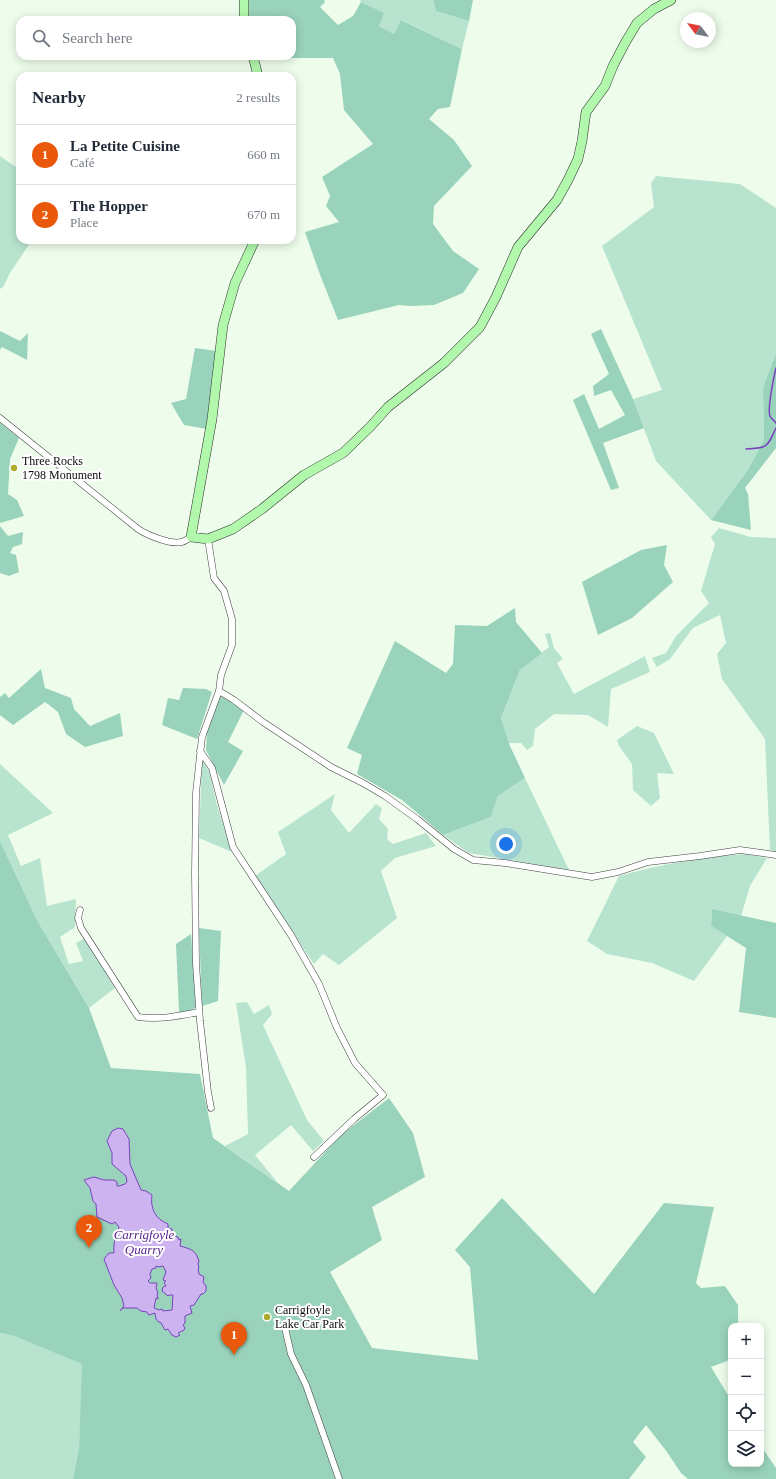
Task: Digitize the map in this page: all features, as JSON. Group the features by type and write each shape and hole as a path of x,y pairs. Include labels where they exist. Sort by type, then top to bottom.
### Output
{"street":[{"path":"244,0 244,16"},
{"path":"0,418 138,529 149,536 182,542 191,537 208,539 233,529 262,509 304,475 343,453 370,427 388,406 444,363 480,327 496,297 518,246 557,200 568,180 578,158 586,112 605,86 625,43 637,23 654,9 671,0"},
{"path":"254,60 257,72"},
{"path":"191,537 212,420 223,325 235,283 253,244"},
{"path":"208,539 214,578 224,591 232,619 232,645 221,675 219,691 202,737 196,793 196,964 208,1092 212,1108"},
{"path":"219,691 331,767 385,796 417,819 454,849 473,860 505,863 592,877 618,872 648,862 740,850 776,855"},
{"path":"200,751 212,768 233,847 291,935 319,984 337,1028 356,1064 383,1095 354,1119 314,1157"},
{"path":"80,910 78,918 81,928 138,1017 172,1017 200,1012"},
{"path":"284,1328 291,1354 306,1385 339,1479"}],"green space":[{"path":"249,0 324,0 325,2 320,7 338,25 353,16 361,2 384,13 379,26 394,34 401,20 462,49 450,107 438,109 429,119 454,140 472,166 434,206 433,224 453,251 479,269 463,293 434,305 399,305 338,320 305,232 339,222 326,206 330,196 322,177 373,144 344,110 340,74 333,58 296,58 296,16 249,16"},
{"path":"360,0 433,0 436,11 469,21 462,49 402,20 394,34 379,26 383,13 361,2"},
{"path":"433,0 473,0 469,21 436,11"},
{"path":"0,156 16,167 16,244 29,244 10,273 3,287 0,289"},
{"path":"656,176 740,184 776,208 776,353 763,388 764,440 747,471 711,520 656,461 633,399 662,390 602,246 654,207 651,183"},
{"path":"601,329 633,399 644,428 603,443 619,488 611,490 573,400 584,394 599,429 625,415 611,390 594,396 593,386 609,374 591,334"},
{"path":"0,331 20,341 28,333 27,360 2,347 0,350"},
{"path":"195,348 217,351 207,429 184,425 171,403 186,399"},
{"path":"776,353 776,448 745,488 748,494 751,530 711,520 747,471 764,440 763,388"},
{"path":"0,423 19,438 10,459 8,494 17,500 24,516 0,523"},
{"path":"0,526 8,536 23,532 22,544 13,547 10,553 16,555 19,572 9,576 0,573"},
{"path":"719,528 751,537 776,538 776,852 770,850 765,739 722,679 717,654 726,643 720,615 693,628 670,659 657,667 652,658 666,653 676,636 709,603 701,591 715,544 711,537"},
{"path":"667,545 664,565 673,582 632,618 598,635 582,582 641,550"},
{"path":"515,608 516,622 542,653 520,670 501,718 510,746 525,778 498,796 491,817 443,835 402,800 357,774 362,755 347,748 395,641 446,673 453,664 455,625 487,626"},
{"path":"550,633 554,648 563,659 557,663 574,694 645,656 650,672 611,689 608,727 588,715 554,714 535,729 533,746 527,750 521,743 509,743 501,718 520,670 549,647 545,634"},
{"path":"41,669 45,688 71,698 74,709 90,726 120,713 123,736 85,747 66,734 58,712 45,702 13,725 0,715 0,697 5,693 9,698"},
{"path":"183,688 206,689 212,692 197,739 162,725 168,698 179,700"},
{"path":"220,696 244,710 228,742 243,751 224,785 206,750 207,732"},
{"path":"637,726 654,733 674,774 657,773 660,798 651,806 633,790 632,764 619,746 617,740"},
{"path":"202,760 209,771 217,805 232,852 199,838"},
{"path":"0,764 53,813 8,835 21,866 40,858 47,906 76,899 75,927 60,937 69,964 83,961 76,943 85,938 115,988 89,1008 38,922 0,841"},
{"path":"525,778 569,870 469,853 443,835 491,817 498,796"},
{"path":"335,794 331,810 349,833 376,804 382,808 379,819 388,829 387,839 393,844 426,833 436,846 395,858 381,871 397,918 339,965 323,954 314,964 255,876 286,854 278,832"},
{"path":"0,841 38,922 89,1008 111,1068 200,1074 213,1138 289,1191 341,1135 389,1098 413,1133 425,1177 372,1207 382,1240 330,1272 372,1348 478,1360 470,1267 455,1250 502,1198 594,1294 664,1203 714,1207 696,1283 701,1288 725,1286 738,1305 738,1323 728,1323 728,1360 711,1367 728,1395 728,1467 764,1467 764,1450 776,1468 776,1479 688,1479 681,1473 646,1425 633,1442 646,1457 629,1479 73,1479 79,1448 82,1364 14,1336 0,1333"},
{"path":"746,854 767,858 750,886 741,916 712,909 711,926 727,936 694,981 652,963 607,954 587,941 619,876 682,862"},
{"path":"712,909 776,923 776,1018 739,1012 746,948 711,926"},
{"path":"199,928 221,931 218,1001 202,1006"},
{"path":"191,934 196,1007 188,1012 179,1012 176,944"},
{"path":"247,1002 254,1014 269,1005 272,1014 263,1025 307,1120 324,1141 313,1151 291,1125 255,1155 278,1183 225,1146 248,1134 246,1068 236,1003"},
{"path":"0,1333 14,1336 83,1364 79,1448 73,1479 0,1479"}],"water":[{"name":"Carrigfoyle Quarry","path":"118,1128 123,1129 129,1139 130,1164 141,1190 152,1195 154,1212 163,1222 168,1224 168,1228 172,1229 173,1236 178,1237 179,1240 181,1239 180,1246 189,1249 196,1254 199,1261 199,1274 204,1277 203,1282 206,1286 206,1291 201,1294 194,1305 190,1306 192,1313 185,1316 185,1323 183,1325 185,1328 178,1333 180,1335 176,1337 172,1335 168,1329 165,1330 161,1323 156,1319 155,1313 149,1315 147,1312 141,1311 137,1308 123,1308 120,1311 124,1306 122,1298 114,1285 104,1259 109,1253 114,1253 114,1243 119,1227 115,1222 112,1224 97,1217 96,1204 93,1201 90,1188 84,1180 94,1177 104,1180 114,1180 117,1182 117,1186 127,1182 126,1176 112,1164 112,1153 107,1141 112,1131","holes":["156,1266 163,1266 166,1272 163,1280 166,1281 164,1283 166,1286 163,1287 162,1291 168,1296 173,1295 172,1310 163,1311 162,1309 159,1310 154,1308 156,1298 158,1299 156,1288 157,1283 150,1283 148,1281 151,1278 150,1274 152,1269 156,1268"]}],"waterway":[{"path":"776,368 769,407 770,417 776,423"},
{"path":"746,449 766,446 776,428"}],"place":[{"name":"Three Rocks 1798 Monument","path":"14,468"},
{"name":"The Hopper","path":"89,1248"},
{"name":"Carrigfoyle Lake Car Park","path":"267,1317"},
{"name":"La Petite Cuisine","path":"234,1355"}]}
